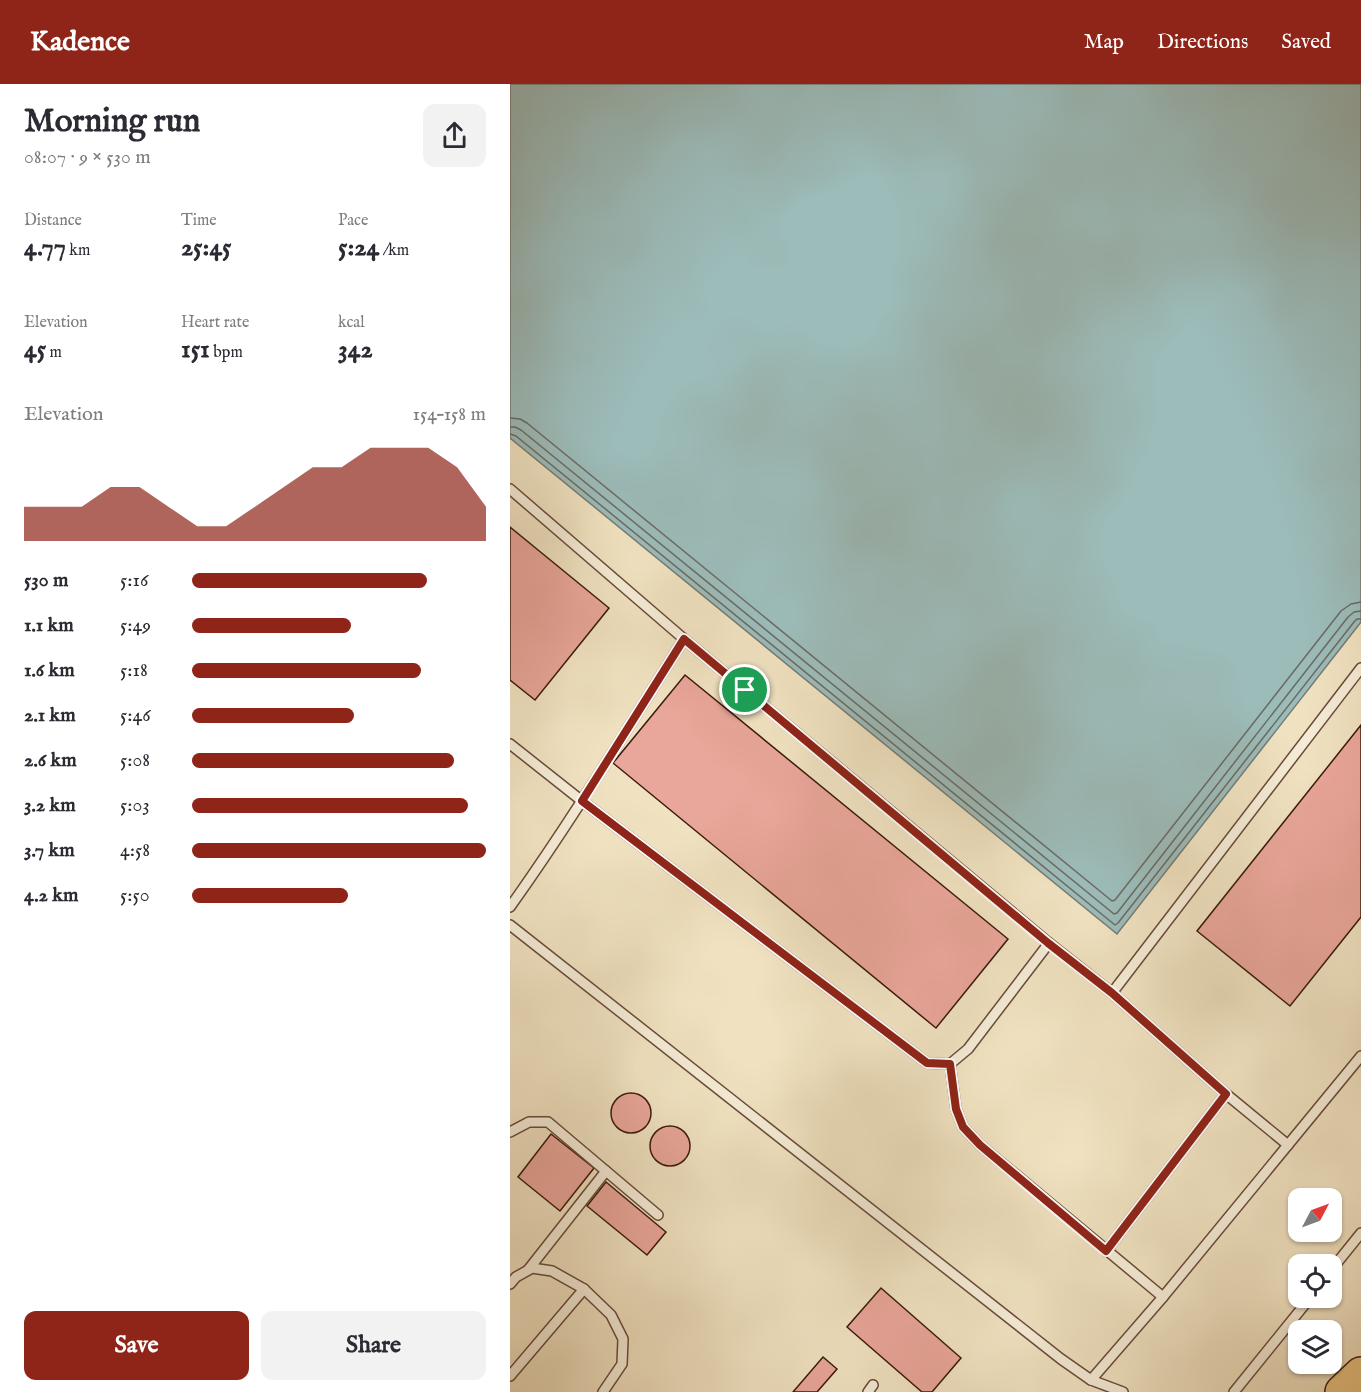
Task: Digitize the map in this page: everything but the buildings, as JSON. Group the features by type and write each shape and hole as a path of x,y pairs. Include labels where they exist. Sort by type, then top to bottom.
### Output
{"highway":[{"path":"1342,1392 1361,1374"}],"lane":[{"path":"510,489 684,639 1048,943 1112,993 1226,1094 1288,1145"},
{"path":"510,907 544,860 684,639"},
{"path":"1112,993 1361,668"},
{"path":"510,744 927,1063 950,1064 968,1049 1048,943"},
{"path":"510,925 1061,1359 1091,1380 1123,1392"},
{"path":"1091,1380 1361,1056"},
{"path":"950,1064 956,1109 963,1127 980,1145 1162,1297"},
{"path":"1106,1251 1226,1094"},
{"path":"510,1132 529,1122 548,1122 658,1215"},
{"path":"527,1270 606,1171"},
{"path":"1342,1257 1361,1233"},
{"path":"510,1284 516,1277 532,1268 552,1271 584,1289 611,1315 623,1339 622,1364 603,1392"},
{"path":"510,1376 584,1289"},
{"path":"1234,1392 1302,1308"}],"water":[{"path":"510,84 1361,84 1361,622 1117,934 510,438"}],"route":[{"path":"684,639 745,690 1048,943 1112,993 1226,1094 1106,1251 980,1145 963,1127 956,1109 950,1064 927,1063 582,801 684,639"}]}
